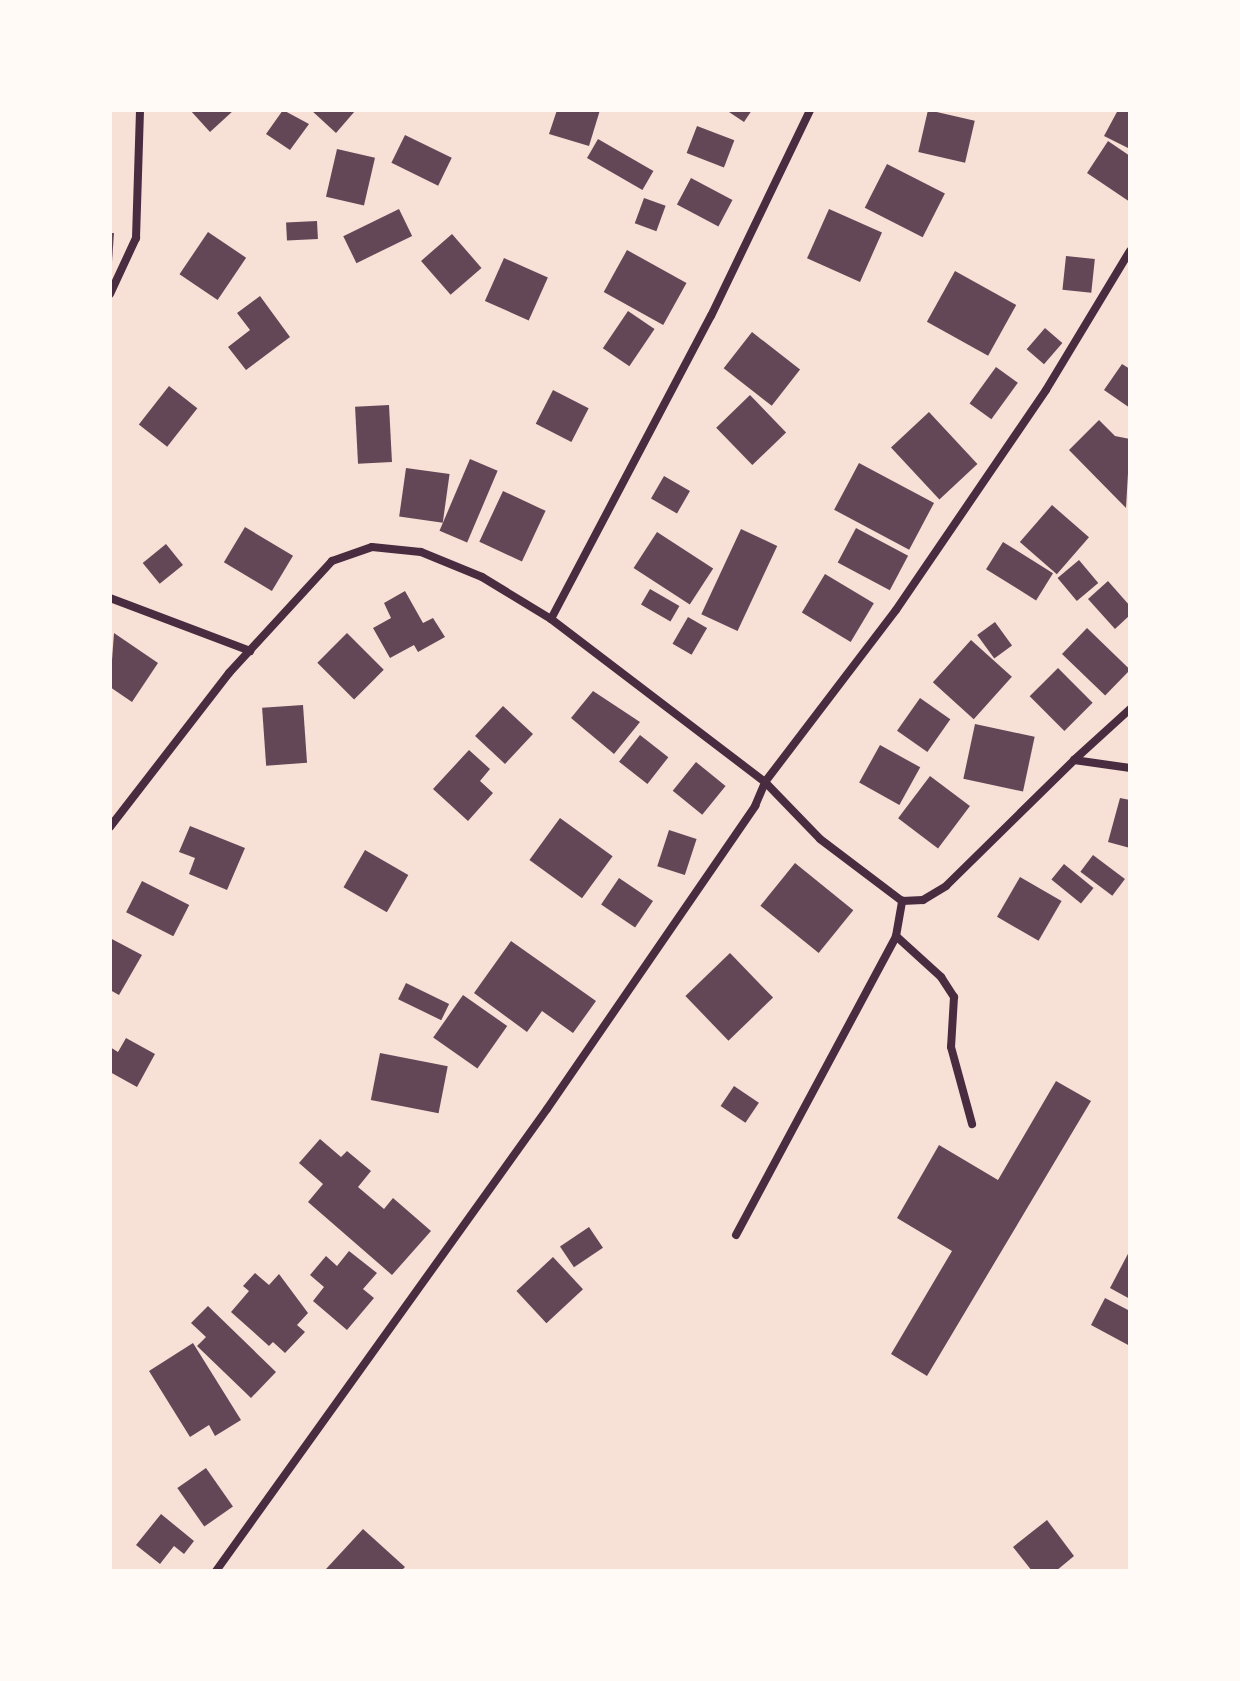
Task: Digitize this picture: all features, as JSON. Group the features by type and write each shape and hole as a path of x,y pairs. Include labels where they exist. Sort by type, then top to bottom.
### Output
{"street":[{"path":"110,294 136,238 140,110"},
{"path":"551,619 711,316 810,110"},
{"path":"216,1571 547,1109 755,806 765,782 896,610 1002,455 1130,251"},
{"path":"110,827 250,651 332,561 372,547 421,552 482,577 551,619 765,782 820,839 902,901 923,900 946,886 1130,709"},
{"path":"110,598 250,651"},
{"path":"1074,760 1130,768"},
{"path":"736,1235 896,936 902,901"},
{"path":"896,936 941,977 954,997 951,1047 972,1124"}],"building":[{"path":"190,110 234,110 210,132"},
{"path":"283,110 309,124 290,150 266,134"},
{"path":"311,110 354,110 355,111 336,133"},
{"path":"557,110 600,110 589,146 549,134"},
{"path":"726,110 752,110 744,122"},
{"path":"928,110 975,121 965,163 918,152"},
{"path":"1118,110 1130,110 1130,149 1104,136"},
{"path":"697,126 734,140 724,167 687,153"},
{"path":"405,135 452,158 438,186 391,163"},
{"path":"598,139 653,171 642,190 587,158"},
{"path":"1108,141 1130,156 1130,202 1087,173"},
{"path":"337,149 375,158 364,206 326,197"},
{"path":"887,164 945,194 923,237 865,208"},
{"path":"691,178 732,200 718,227 677,204"},
{"path":"644,198 666,206 656,231 635,223"},
{"path":"399,209 412,236 356,263 343,236"},
{"path":"829,209 882,233 860,282 807,258"},
{"path":"317,221 318,239 287,241 286,223"},
{"path":"208,232 246,258 218,300 179,274"},
{"path":"110,233 114,233 112,262 110,262"},
{"path":"452,234 482,268 451,295 421,261"},
{"path":"627,250 686,283 663,325 604,292"},
{"path":"1066,256 1095,259 1091,293 1062,290"},
{"path":"504,258 548,278 529,320 485,301"},
{"path":"955,271 1016,305 988,356 927,322"},
{"path":"260,296 290,337 246,370 228,347 250,330 237,313"},
{"path":"628,311 655,329 629,366 603,348"},
{"path":"1045,328 1062,343 1044,364 1027,349"},
{"path":"752,332 800,370 772,406 724,368"},
{"path":"1122,364 1130,369 1130,408 1104,390"},
{"path":"996,367 1018,383 991,419 970,403"},
{"path":"169,386 197,408 167,447 139,425"},
{"path":"553,390 589,408 571,442 536,424"},
{"path":"750,395 786,432 752,465 716,428"},
{"path":"389,405 392,462 358,464 355,407"},
{"path":"929,412 977,464 939,499 891,447"},
{"path":"1099,420 1115,436 1130,439 1126,508 1069,450"},
{"path":"470,459 498,471 467,543 440,531"},
{"path":"859,463 934,503 909,550 834,510"},
{"path":"406,468 450,474 443,523 399,517"},
{"path":"664,476 690,491 677,514 651,499"},
{"path":"503,491 546,511 522,562 479,542"},
{"path":"1052,505 1089,537 1057,574 1020,542"},
{"path":"245,527 293,556 272,591 224,562"},
{"path":"856,528 908,556 890,590 838,562"},
{"path":"741,529 777,546 738,631 701,614"},
{"path":"657,532 713,568 690,605 634,568"},
{"path":"1003,542 1053,573 1036,600 986,569"},
{"path":"166,544 183,565 160,584 143,563"},
{"path":"1079,560 1098,583 1077,601 1058,578"},
{"path":"825,574 874,603 851,642 802,613"},
{"path":"1108,581 1130,606 1130,615 1115,629 1088,599"},
{"path":"650,589 679,606 670,622 641,605"},
{"path":"405,591 423,623 433,618 445,637 418,652 414,645 390,658 373,628 391,618 384,603"},
{"path":"688,617 707,628 692,655 672,644"},
{"path":"995,622 1012,645 994,658 977,635"},
{"path":"1087,628 1130,670 1105,696 1062,654"},
{"path":"114,633 158,663 132,702 110,687"},
{"path":"347,633 384,670 354,699 317,663"},
{"path":"971,640 1012,677 974,719 933,682"},
{"path":"1058,668 1093,703 1064,731 1030,696"},
{"path":"593,691 640,722 614,754 571,718"},
{"path":"920,698 950,719 927,752 897,731"},
{"path":"303,705 307,763 266,766 262,708"},
{"path":"503,706 533,734 505,764 475,736"},
{"path":"975,724 1035,737 1023,791 963,779"},
{"path":"640,735 668,757 647,784 619,762"},
{"path":"880,745 920,767 899,805 859,783"},
{"path":"469,750 490,769 480,781 493,793 468,821 433,789"},
{"path":"696,762 726,786 702,815 673,791"},
{"path":"930,776 970,806 938,848 898,818"},
{"path":"1120,798 1130,800 1130,848 1108,842"},
{"path":"560,818 613,856 582,898 529,860"},
{"path":"190,826 245,848 227,890 189,874 195,858 179,852"},
{"path":"669,830 697,839 685,875 657,866"},
{"path":"365,850 408,875 387,912 344,887"},
{"path":"1093,855 1125,879 1112,896 1080,872"},
{"path":"795,863 853,910 819,953 760,906"},
{"path":"1064,864 1094,888 1081,903 1051,880"},
{"path":"1020,877 1062,901 1039,941 997,917"},
{"path":"619,878 653,901 635,927 601,905"},
{"path":"142,881 189,905 173,936 126,912"},
{"path":"110,938 142,955 119,995 110,990"},
{"path":"511,941 596,1001 573,1033 542,1011 527,1032 474,993"},
{"path":"730,953 773,998 728,1041 685,996"},
{"path":"406,983 449,1004 441,1020 398,999"},
{"path":"463,995 507,1026 477,1069 433,1038"},
{"path":"126,1038 155,1054 137,1087 110,1072 110,1047 118,1052"},
{"path":"380,1053 448,1066 439,1113 371,1100"},
{"path":"1056,1081 1091,1101 927,1376 891,1354 952,1251 897,1218 939,1145 998,1180"},
{"path":"734,1086 759,1103 745,1123 721,1106"},
{"path":"320,1139 341,1157 347,1151 371,1171 358,1187 384,1209 393,1198 431,1231 392,1275 308,1202 323,1184 299,1163"},
{"path":"589,1227 603,1248 574,1267 560,1247"},
{"path":"1130,1250 1130,1299 1110,1288"},
{"path":"349,1251 377,1273 363,1289 374,1298 347,1330 313,1301 324,1287 310,1275 326,1256 337,1266"},
{"path":"553,1257 583,1289 546,1323 516,1291"},
{"path":"255,1273 269,1285 279,1274 308,1313 297,1325 305,1332 285,1353 273,1342 269,1346 231,1312 249,1291 243,1286"},
{"path":"1105,1298 1130,1311 1130,1346 1091,1325"},
{"path":"208,1306 276,1372 251,1398 197,1346 206,1337 191,1323"},
{"path":"193,1343 241,1420 215,1436 209,1425 190,1437 149,1371"},
{"path":"206,1468 233,1507 204,1527 177,1488"},
{"path":"161,1514 194,1541 184,1554 174,1546 160,1564 136,1545"},
{"path":"1047,1520 1074,1556 1056,1571 1032,1571 1013,1547"},
{"path":"363,1529 405,1567 401,1571 326,1569"}]}
